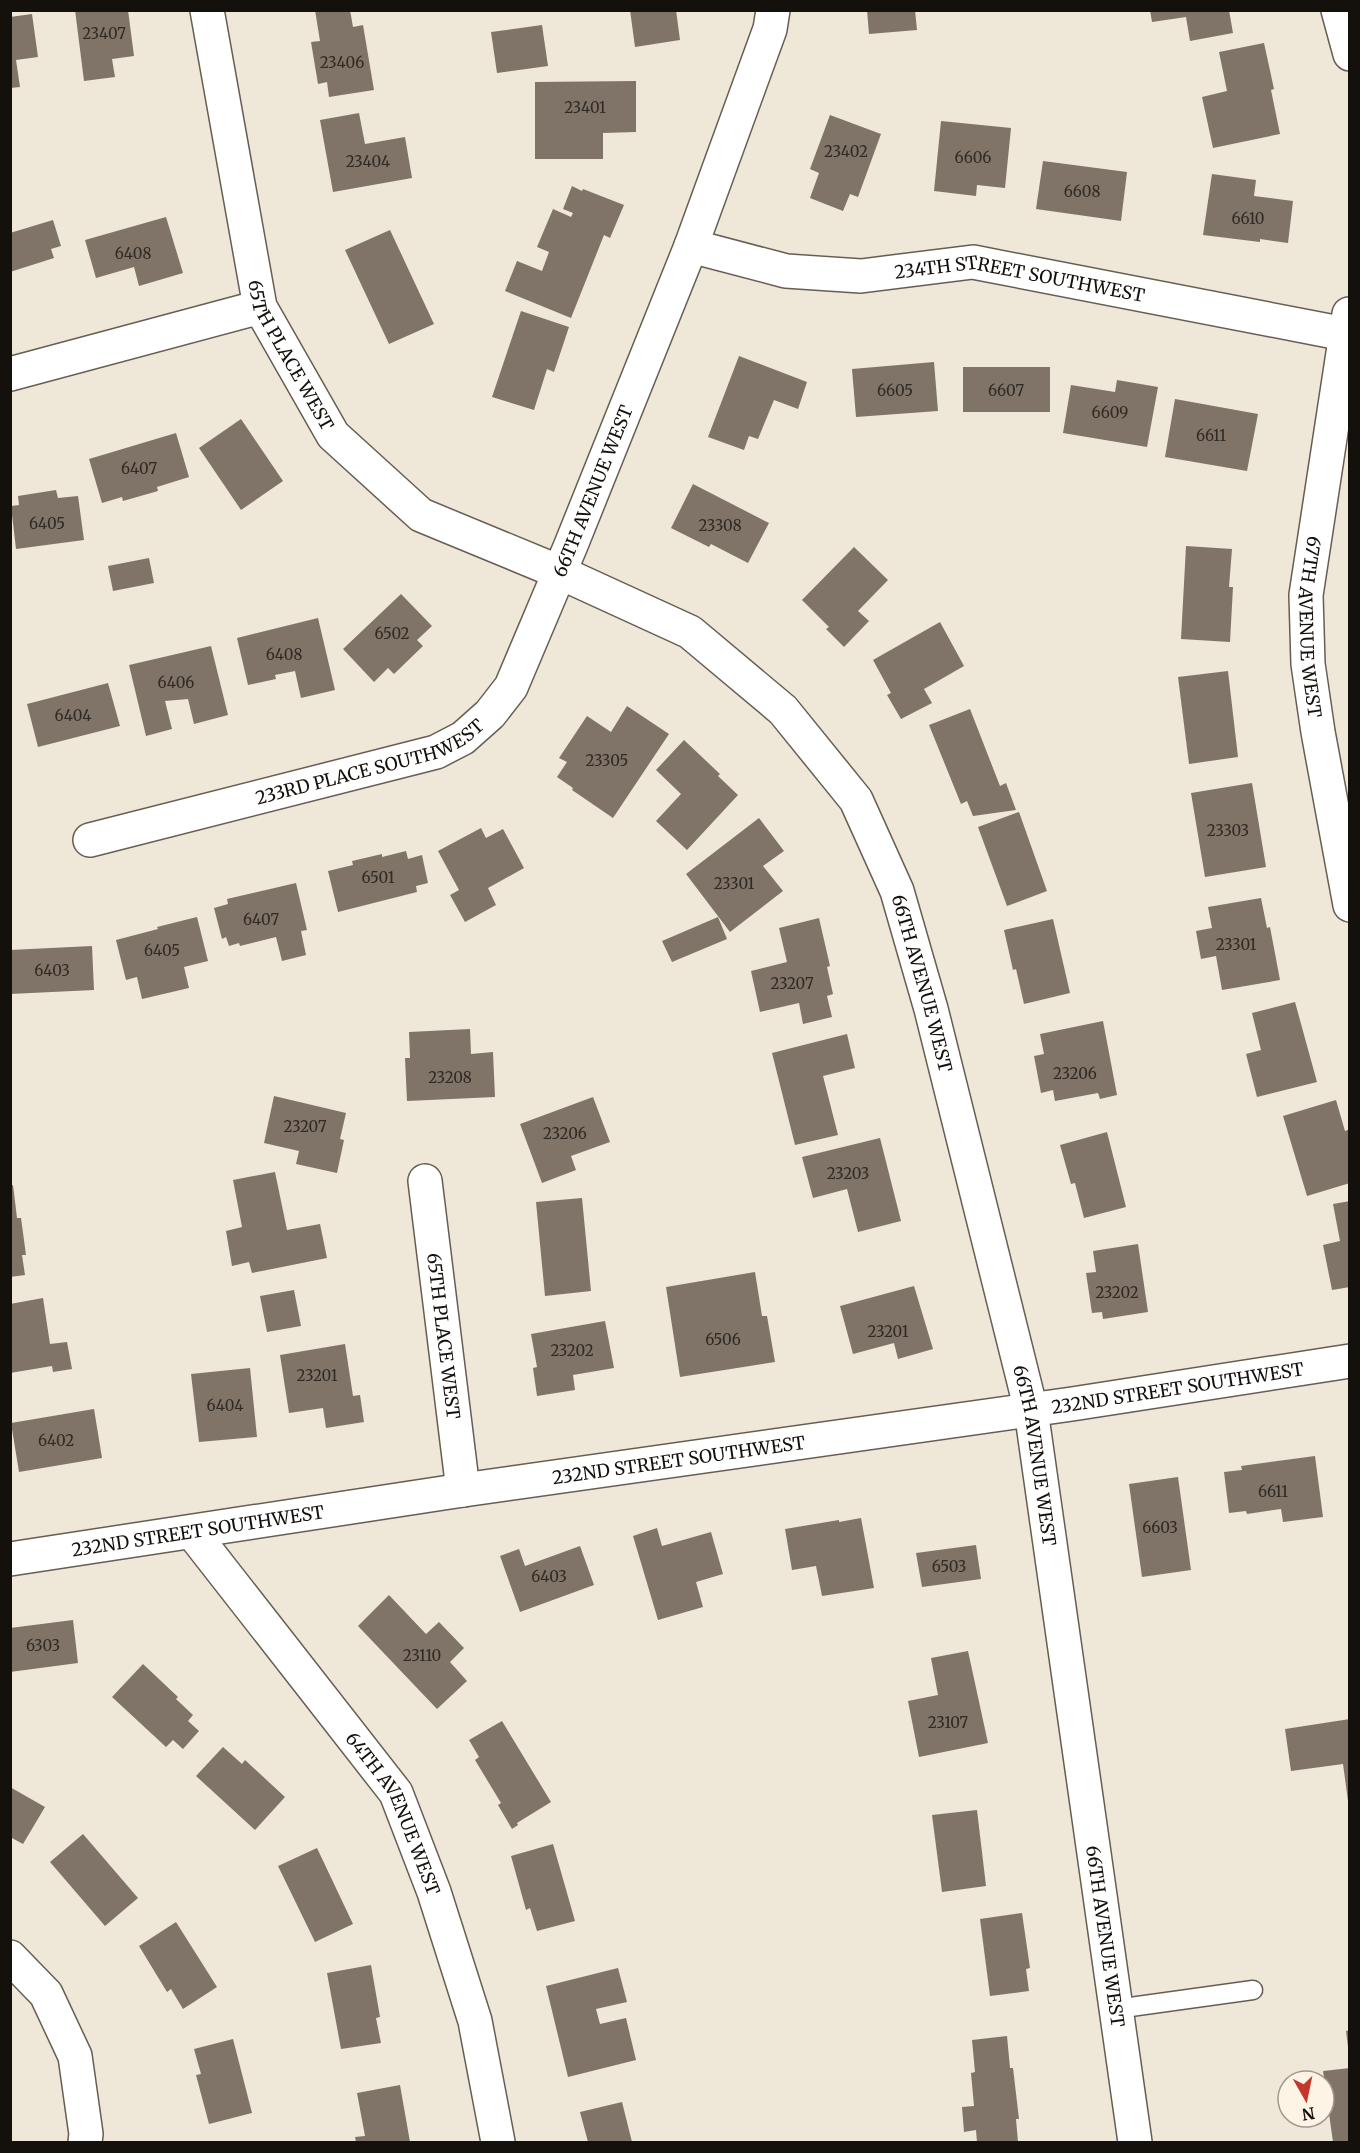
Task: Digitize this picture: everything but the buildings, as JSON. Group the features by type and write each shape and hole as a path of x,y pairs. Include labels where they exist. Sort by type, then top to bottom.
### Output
{"street":[{"name":"65TH PLACE WEST","path":"207,10 260,307 333,435 421,515 559,572"},
{"name":"66TH AVENUE WEST","path":"773,10 770,29 691,246 559,572 690,632 783,710 856,800 897,891 931,1009 1031,1410 1135,2142"},
{"path":"1338,10 1350,54"},
{"name":"234TH STREET SOUTHWEST","path":"691,246 786,271 861,276 973,261 1348,327"},
{"path":"10,374 260,307"},
{"name":"67TH AVENUE WEST","path":"1348,327 1306,595 1308,664 1317,732 1350,905"},
{"name":"233RD PLACE SOUTHWEST","path":"90,840 408,760 436,752 463,738 489,714 511,687 559,572"},
{"name":"65TH PLACE WEST","path":"426,1181 463,1490"},
{"name":"232ND STREET SOUTHWEST","path":"10,1559 463,1490 1031,1410 1350,1361"},
{"name":"64TH AVENUE WEST","path":"192,1532 396,1793 434,1893 475,2021 498,2142"},
{"path":"10,1957 46,1994 75,2056 86,2142"}],"lane":[{"path":"1116,2009 1253,1990"}]}
